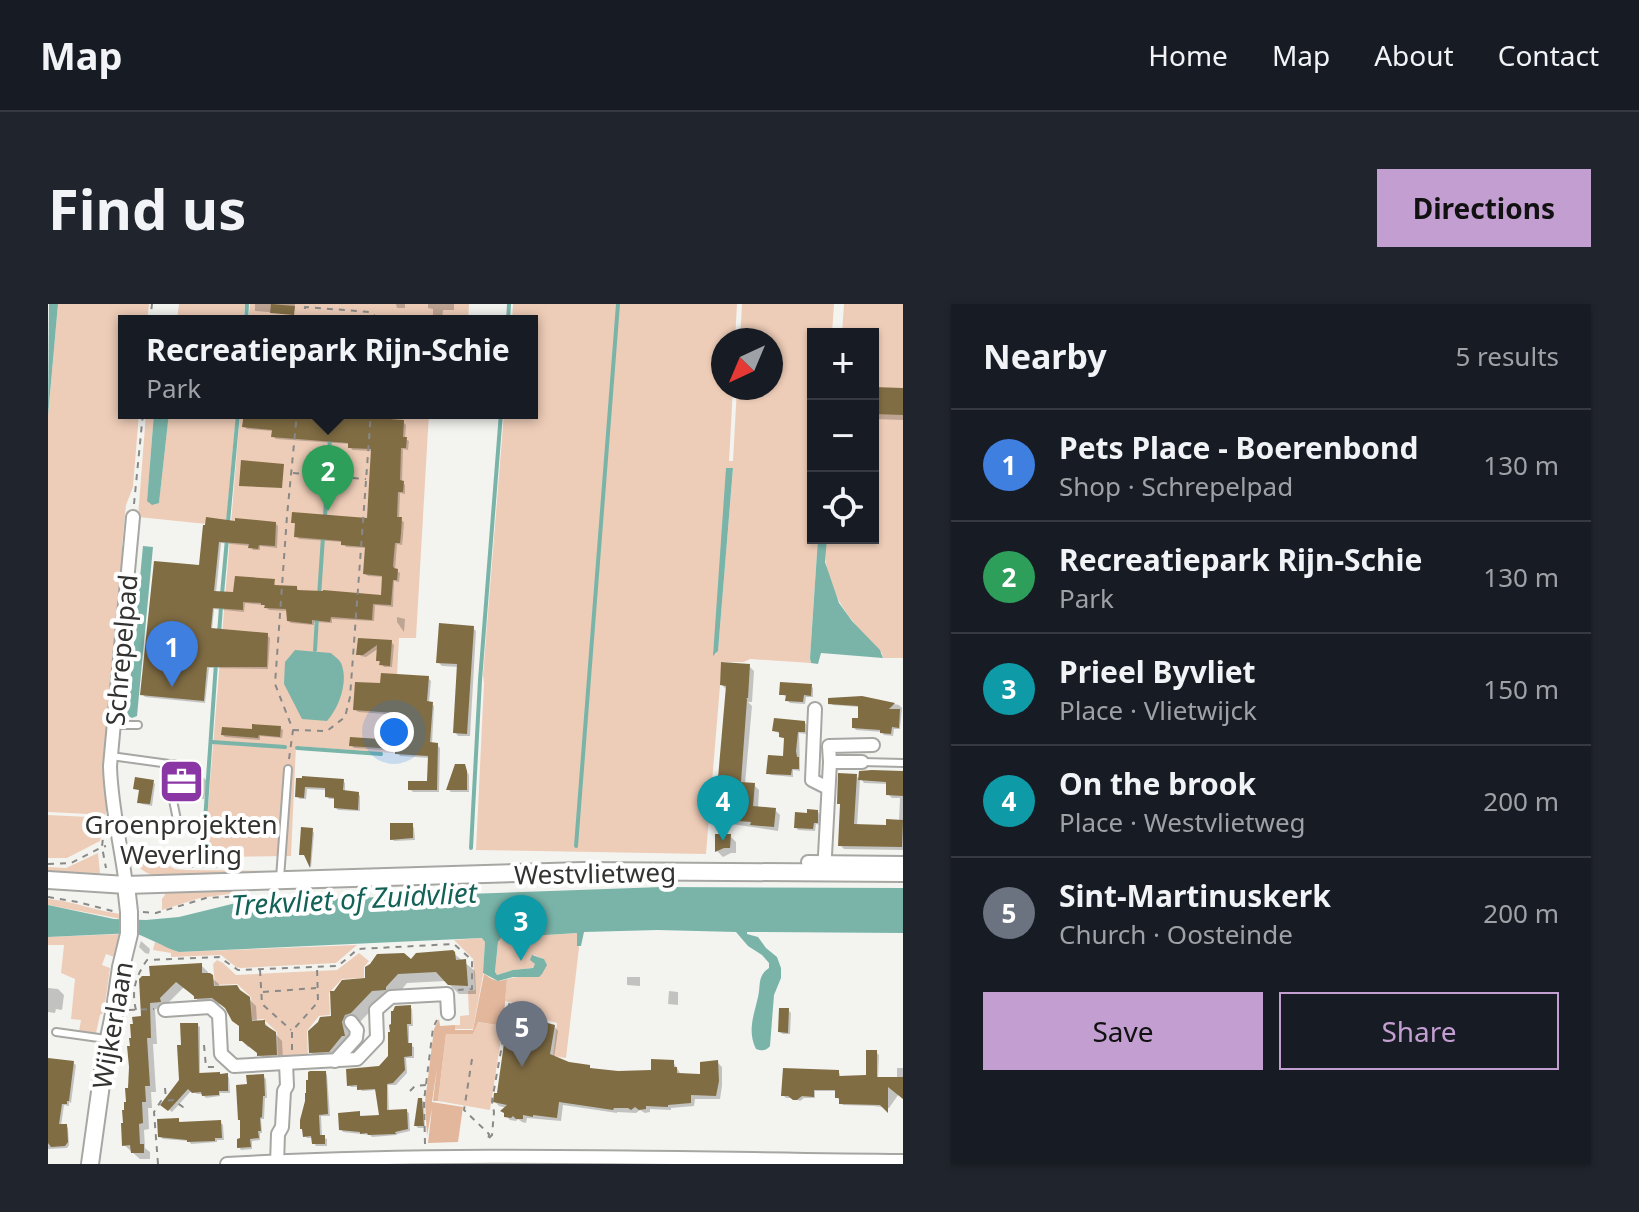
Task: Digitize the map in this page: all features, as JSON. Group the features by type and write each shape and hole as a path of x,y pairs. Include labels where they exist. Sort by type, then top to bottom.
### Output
{"street":[{"name":"Schrepelpad","path":"126,885 111,795 111,756 133,517"},
{"path":"815,709 812,780 828,788"},
{"path":"813,746 873,745"},
{"path":"824,868 829,746"},
{"path":"830,762 862,762"},
{"name":"Westvlietweg","path":"808,862 824,868 903,873"},
{"name":"Westvlietweg","path":"48,880 126,885 582,871 824,868 903,863"},
{"name":"Wijkerlaan","path":"90,1164 129,922 126,885"},
{"path":"165,1010 210,1007 219,1015 221,1054 234,1066 357,1059 377,1038 376,1010 391,997 447,994 448,1013"},
{"path":"335,1061 357,1034 351,1022"},
{"path":"277,1162 278,1134 282,1127 284,1091 290,1063"},
{"path":"227,1164 487,1156 513,1160 634,1156 811,1162 903,1161"}],"lane":[{"path":"114,725 138,725"},
{"path":"111,756 191,767"},
{"path":"862,762 903,763"},
{"path":"174,764 171,790 179,830"},
{"path":"280,881 288,769"},
{"path":"56,1032 109,1039"}],"path":[{"path":"304,315 305,307 370,312 374,315"},
{"path":"133,517 142,419"},
{"path":"288,769 293,730 275,684 296,419"},
{"path":"293,730 327,731 345,717 350,697 371,419"},
{"path":"292,473 366,479"},
{"path":"48,864 71,863 102,847"},
{"path":"48,897 113,912 129,922 206,898 247,896"},
{"path":"136,1010 133,998 136,976 147,960 198,956 219,957 238,970 260,970 338,966 358,949 454,944 472,960 472,989 450,990 447,994"},
{"path":"290,1063 292,1031 318,1002 317,967"},
{"path":"260,970 262,1004 292,1031"},
{"path":"261,992 317,988"},
{"path":"489,1138 494,1112 492,1101 510,1000"},
{"path":"115,1009 165,1010"},
{"path":"426,1157 424,1101 433,1028 438,1019 448,1013"},
{"path":"472,1059 464,1110 489,1134 487,1156"},
{"path":"202,1071 206,1067"},
{"path":"410,1091 415,1086 426,1085"},
{"path":"165,1088 166,1101"},
{"path":"158,1164 154,1112 161,1101 173,1100 187,1107"}],"shaded area":[{"path":"58,304 149,304 148,315 118,315 118,419 139,419 133,487 126,505 122,545 125,555 108,802 100,841 67,858 48,858 48,815 89,817 88,814 48,812 48,416"},
{"path":"179,304 245,304 244,315 178,315"},
{"path":"250,304 469,304 468,315 249,315"},
{"path":"513,304 737,304 736,328 711,328 711,400 732,400 729,461 733,461 736,400 783,400 783,328 741,328 742,304 834,304 832,328 807,328 807,544 818,544 811,663 750,659 722,662 706,854 476,850 484,683 504,419 538,419 538,315 512,315","holes":["727,468 733,469 718,651 715,655"]},
{"path":"844,304 903,304 903,658 883,658 882,653 855,624 833,590 825,560 826,544 879,544 879,328 842,328"},
{"path":"146,419 154,419 147,501 159,502 168,419 235,419 226,526 138,517"},
{"path":"240,419 429,419 416,638 399,638 393,753 296,746 291,856 204,857"},
{"path":"136,850 152,857 152,864 156,864 157,859 175,869 272,873 157,876 138,866 133,853"},
{"path":"98,853 100,873 48,872 48,867 66,868"},
{"path":"258,890 200,898 162,910 162,899 166,893"},
{"path":"48,899 121,914 121,919 48,905"},
{"path":"577,933 579,948 566,1058 553,1056 557,1023 525,1011 512,1014 513,1003 505,1001 507,979 532,977 544,959 534,955 535,966 532,968 495,973 501,938"},
{"path":"121,934 114,957 106,954 102,965 110,968 104,1012 100,1015 96,1033 79,1031 81,1020 71,1019 75,979 61,973 64,945 48,945 48,937"},
{"path":"483,938 483,975 473,1029 455,1029 455,1025 460,1025 460,1016 469,1015 468,991 475,990 473,959 454,940"},
{"path":"155,942 179,952 357,945 336,963 241,968 221,955 171,957 171,953 153,950"},
{"path":"359,953 369,961 364,967 364,978 342,979 329,993 330,1015 319,1016 307,1031 308,1055 278,1056 277,1032 263,1019 252,1020 251,997 237,984 215,985 213,964 217,960 236,975 337,970"},
{"path":"484,974 492,979 507,979 503,1026 478,1022 473,1034 446,1034 438,1101 433,1101 437,1068 432,1102 463,1107 458,1142 428,1143 432,1108 427,1136 425,1102 434,1029 439,1019 440,1026 455,1025 455,1030 473,1030"},
{"path":"477,1022 503,1026 490,1110 438,1101 446,1034 473,1034"}],"water":[{"path":"49,304 58,304 48,416"},
{"path":"154,419 168,419 159,503 152,505 147,501"},
{"path":"726,468 733,468 718,651 713,656"},
{"path":"818,544 826,544 825,562 839,603 880,650 883,658 821,653 818,664 811,663"},
{"path":"143,546 153,547 137,716 132,718 127,715"},
{"path":"295,650 331,653 341,663 344,678 342,694 327,721 302,719 284,684 285,662"},
{"name":"Trekvliet of Zuidvliet","path":"662,887 903,888 903,933 747,932 758,937 777,957 781,968 781,978 774,995 770,1046 762,1050 756,1049 753,1042 752,1023 761,978 769,963 736,932 584,932 581,946 577,946 577,933 501,938 498,942 497,975 533,968 532,955 544,959 547,965 539,977 513,977 498,981 483,973 485,942 482,938 179,952 134,933 48,937 48,905 114,919 146,920 179,917 240,902"}],"building":[{"path":"271,304 295,306 294,315 270,313"},
{"path":"879,387 903,388 903,415 879,414"},
{"path":"243,419 404,420 403,437 407,437 406,448 401,448 400,480 404,481 403,492 398,492 397,517 402,517 401,533 400,543 395,543 393,566 398,569 397,580 393,580 391,605 373,604 372,620 331,617 330,622 312,620 312,624 287,621 286,609 264,608 265,605 261,603 243,602 243,610 213,608 211,628 268,633 267,667 207,667 204,701 140,695 154,561 199,565 206,517 276,522 275,546 259,545 258,549 248,548 249,544 219,542 214,591 233,592 235,576 275,579 274,585 297,586 297,590 381,595 382,576 363,574 365,547 341,545 341,541 294,537 295,523 291,523 292,512 367,518 371,449 348,448 348,443 271,437 272,430 242,427"},
{"path":"241,460 284,464 282,488 239,486"},
{"path":"439,623 474,626 467,734 453,733 457,664 436,663"},
{"path":"358,638 392,640 390,666 379,665 380,661 376,661 377,645 363,655 356,655"},
{"path":"721,662 750,664 741,782 755,783 753,806 776,808 774,827 725,820 729,779 718,778 726,686 720,685"},
{"path":"381,673 429,676 427,701 433,702 430,742 438,743 437,790 408,790 408,781 427,781 428,756 395,754 395,749 349,746 350,737 395,740 396,713 353,710 355,682 380,683"},
{"path":"780,682 812,684 811,696 804,695 803,702 785,701 786,695 779,695"},
{"path":"862,696 895,703 889,709 900,709 899,728 892,727 891,734 852,728 852,718 858,718 858,706 828,704 828,698"},
{"path":"774,718 805,721 805,732 798,732 796,751 799,769 792,769 791,775 766,774 768,755 783,756 784,738 779,737 779,732 772,731"},
{"path":"252,724 281,726 280,737 221,735 222,727 252,729"},
{"path":"455,764 465,764 467,790 446,790"},
{"path":"859,771 903,771 903,796 886,795 886,782 858,780"},
{"path":"180,772 203,774 201,795 178,793"},
{"path":"838,773 857,774 854,824 886,825 886,819 903,820 902,847 838,846"},
{"path":"135,777 154,780 150,804 137,803 139,790 133,789"},
{"path":"296,778 344,779 343,790 359,792 358,810 334,808 334,798 325,797 325,788 305,787 304,798 295,797"},
{"path":"807,809 818,810 818,823 814,823 813,829 794,828 795,812 807,813"},
{"path":"390,823 413,823 413,838 390,840"},
{"path":"301,827 313,828 310,868 304,855 299,855"},
{"path":"715,834 731,834 730,848 715,852"},
{"path":"453,950 456,960 466,959 468,986 448,985 436,972 398,974 386,990 372,991 351,1013 345,1015 342,1022 345,1036 329,1052 309,1053 308,1031 320,1017 331,1016 330,991 334,991 342,980 365,978 365,967 377,954 404,953 411,959 416,953"},
{"path":"202,963 202,973 213,975 214,986 237,985 250,997 252,1021 265,1020 265,1025 276,1032 277,1055 257,1056 239,1041 239,1026 232,1021 225,1008 212,998 194,999 176,982 160,998 161,1002 150,1003 151,1038 147,1038 150,1086 145,1086 143,1123 139,1124 140,1144 144,1144 144,1153 131,1153 130,1145 122,1146 121,1123 126,1102 125,1088 128,1088 130,1024 133,1024 132,1017 141,1016 139,979 150,976 149,966"},
{"path":"411,1005 411,1024 407,1024 412,1056 404,1057 405,1070 393,1083 387,1084 387,1110 407,1109 408,1129 396,1134 368,1135 339,1130 338,1113 360,1111 360,1116 379,1115 375,1089 357,1090 357,1085 347,1086 346,1069 379,1066 388,1056 391,1011 395,1006"},
{"path":"779,1008 789,1008 788,1033 778,1032"},
{"path":"528,1011 536,1019 540,1017 544,1022 555,1025 550,1054 569,1062 590,1065 590,1068 651,1070 651,1059 674,1060 677,1073 700,1074 700,1062 718,1060 716,1096 691,1095 691,1103 668,1107 646,1106 646,1109 639,1110 635,1107 631,1110 613,1110 559,1102 557,1118 533,1115 523,1115 523,1119 504,1117 500,1111 507,1105 493,1102 507,1022 517,1024 512,1015"},
{"path":"180,1023 198,1023 199,1073 228,1073 228,1091 202,1096 201,1092 192,1093 188,1089 168,1111 160,1105 179,1080 177,1045 181,1045"},
{"path":"866,1050 877,1050 877,1077 903,1077 903,1099 888,1087 888,1113 880,1105 839,1104 835,1090 814,1090 814,1097 802,1096 797,1100 781,1096 783,1068 839,1070 839,1076 866,1075"},
{"path":"48,1058 74,1061 69,1101 62,1104 59,1124 67,1124 68,1142 65,1146 51,1147 48,1143"},
{"path":"310,1071 326,1071 328,1114 319,1115 320,1135 325,1135 325,1144 312,1144 311,1136 303,1137 300,1129 306,1080"},
{"path":"264,1074 265,1096 259,1138 250,1139 251,1147 237,1148 240,1120 236,1085 247,1084 246,1075"},
{"path":"418,1098 422,1098 424,1126 414,1126"},
{"path":"179,1118 179,1122 221,1120 222,1138 187,1142 158,1137 157,1119"}],"waterway":[{"path":"246,315 247,304"},
{"path":"508,315 509,304"},
{"path":"576,846 618,304"},
{"path":"228,522 237,419"},
{"path":"471,848 480,680 501,419"},
{"path":"328,472 330,438"},
{"path":"325,516 327,484"},
{"path":"319,596 323,537"},
{"path":"222,594 227,539"},
{"path":"219,634 221,607"},
{"path":"315,650 317,617"},
{"path":"207,848 205,821 216,663"},
{"path":"212,742 285,747"},
{"path":"297,748 381,754"}],"place":[{"name":"Recreatiepark Rijn-Schie","path":"328,511"},
{"name":"Pets Place - Boerenbond","path":"172,687"},
{"name":"Groenprojekten Weverling","path":"181,781"},
{"name":"On the brook","path":"723,841"},
{"name":"Prieel Byvliet","path":"521,961"},
{"name":"Sint-Martinuskerk","path":"522,1067"}]}
